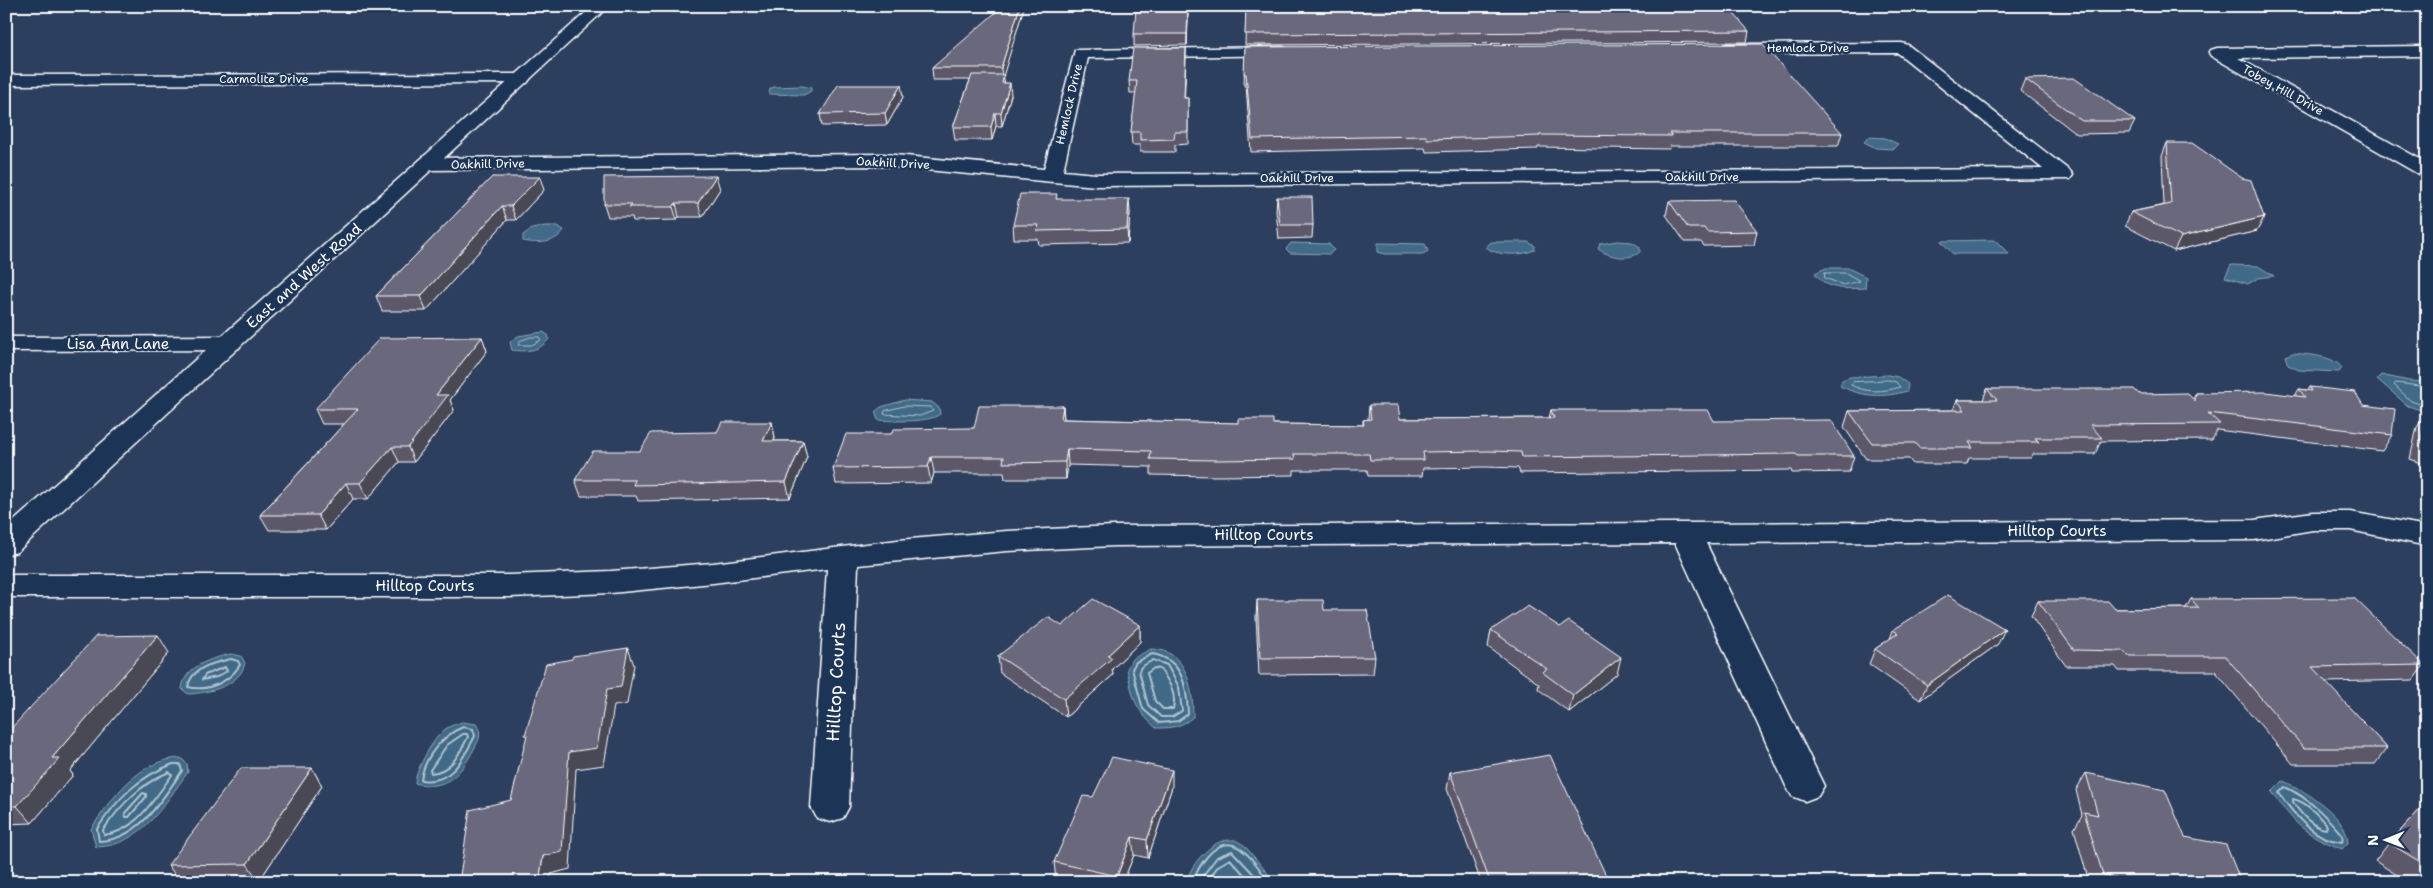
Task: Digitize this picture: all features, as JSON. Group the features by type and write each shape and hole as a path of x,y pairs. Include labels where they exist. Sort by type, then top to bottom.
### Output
{"street":[{"name":"East and West Road","path":"6,545 602,6"},
{"name":"Hemlock Drive","path":"1714,49 1902,48 1981,109"},
{"name":"Tobey Hill Drive","path":"2427,51 2217,53 2427,171"},
{"name":"Hemlock Drive","path":"1052,176 1081,53 1299,52"},
{"name":"Carmolite Drive","path":"6,80 522,79"},
{"name":"Oakhill Drive","path":"427,164 884,160 1096,180 2063,175 1981,109"},
{"name":"Lisa Ann Lane","path":"6,344 230,343"},
{"name":"Hilltop Courts","path":"6,586 509,586 611,582 704,574 843,556 1007,541 1114,536 2254,530 2313,521 2350,521 2427,536"},
{"path":"1686,533 1806,786"},
{"name":"Hilltop Courts","path":"830,807 843,556"}],"water":[{"path":"802,86 811,88 811,91 804,95 769,94 770,89 774,87"},
{"path":"1869,137 1885,138 1898,144 1893,149 1876,148 1864,142"},
{"path":"557,226 564,230 556,238 546,242 534,243 523,241 523,235 532,229"},
{"path":"1995,240 2009,254 1953,254 1941,241"},
{"path":"1617,241 1632,242 1640,247 1640,252 1635,255 1619,257 1598,249 1600,244"},
{"path":"1491,242 1528,242 1535,246 1534,250 1529,252 1509,254 1490,250 1486,247"},
{"path":"1291,243 1329,244 1334,250 1329,254 1290,253 1286,249"},
{"path":"1378,243 1425,244 1428,251 1423,254 1385,254 1378,252"},
{"path":"2231,265 2258,266 2274,276 2258,278 2248,284 2225,277"},
{"path":"1826,268 1848,268 1866,277 1865,288 1837,288 1825,283 1815,273"},
{"path":"543,332 548,335 549,339 541,346 527,351 512,350 510,342 518,336"},
{"path":"2293,353 2333,360 2342,368 2339,372 2299,370 2288,365 2285,356"},
{"path":"1888,375 1898,377 1908,384 1907,391 1890,395 1873,395 1848,390 1840,386 1842,380 1850,377"},
{"path":"2381,375 2409,381 2427,382 2427,412 2408,406 2377,379"},
{"path":"905,400 932,402 939,408 940,414 920,420 878,420 875,412 881,407"},
{"path":"1151,649 1163,651 1173,656 1186,672 1192,694 1193,717 1180,725 1156,728 1143,714 1136,702 1127,669 1132,659"},
{"path":"231,654 241,656 245,663 242,671 230,683 205,692 188,694 182,689 188,674 200,664"},
{"path":"462,722 476,724 480,734 464,766 451,779 443,783 426,785 415,783 422,762 431,745 447,728"},
{"path":"181,758 187,764 188,772 150,821 126,839 112,845 96,847 91,829 128,782 152,765 166,760"},
{"path":"2283,781 2313,798 2333,814 2346,833 2348,843 2342,849 2309,833 2294,821 2272,792"},
{"path":"1235,840 1244,845 1275,882 1187,882 1191,870 1200,857 1217,843"}],"building":[{"path":"1003,6 1020,6 1001,68 932,68"},
{"path":"1727,6 1749,31 1245,34 1246,8"},
{"path":"1136,8 1188,8 1187,34 1134,34"},
{"path":"1762,44 1842,133 1670,133 1672,136 1539,135 1427,139 1426,136 1252,139 1246,74 1244,74 1245,47"},
{"path":"1133,48 1186,48 1184,98 1188,98 1188,132 1175,132 1174,139 1140,140 1140,132 1131,132 1137,81 1129,81"},
{"path":"972,75 1004,75 1002,83 1010,83 1001,113 995,113 991,127 953,127"},
{"path":"2074,78 2135,121 2082,121 2025,79"},
{"path":"838,85 901,85 885,113 820,114"},
{"path":"2167,143 2192,143 2242,178 2251,180 2264,217 2181,237 2131,212 2171,204"},
{"path":"716,176 698,203 676,203 673,207 629,207 632,204 604,204 604,177"},
{"path":"492,177 540,177 511,206 502,206 421,296 376,296"},
{"path":"1020,194 1057,194 1056,199 1129,199 1127,229 1037,231 1039,225 1013,225"},
{"path":"1277,197 1312,197 1313,225 1280,225"},
{"path":"1734,200 1757,231 1707,232 1704,228 1688,228 1669,201"},
{"path":"482,337 436,395 448,395 408,447 392,447 360,483 346,483 318,515 260,515 358,409 315,409 380,338"},
{"path":"2310,387 2355,392 2363,405 2395,409 2392,435 2208,413 2220,424 2090,425 2102,438 2035,438 2039,442 1969,442 1973,448 1919,448 1915,443 1872,443 1849,411 1965,410 1957,400 1997,400 1987,389 2134,389 2139,394 2187,393 2195,401 2196,393 2266,392 2305,397 2299,389 2312,391"},
{"path":"1369,405 1398,405 1400,419 1554,418 1551,410 1708,410 1714,421 1831,420 1854,456 1798,456 1796,454 1522,457 1521,452 1488,451 1423,452 1424,460 1370,460 1369,454 1294,454 1295,459 1218,460 1150,459 1151,451 1067,449 1065,462 1003,463 1004,457 931,457 928,467 833,468 846,434 891,434 894,429 974,428 979,406 1063,406 1061,419 1238,423 1238,419 1273,419 1273,424 1364,425 1363,420 1371,419"},
{"path":"2427,413 2427,445 2420,443"},
{"path":"722,422 772,422 763,441 803,441 786,482 633,485 635,480 575,480 593,451 640,451 651,433 717,432"},
{"path":"1948,595 2005,629 1927,685 1875,649 1898,633 1893,630"},
{"path":"2354,598 2424,665 2312,667 2387,748 2304,748 2225,656 2128,656 2123,651 2074,650 2038,601 2108,601 2115,609 2199,608 2191,599"},
{"path":"1093,599 1140,625 1108,655 1112,658 1064,699 998,656 1048,617 1062,626"},
{"path":"1257,600 1323,600 1324,610 1367,610 1375,657 1260,658"},
{"path":"1528,606 1560,627 1569,621 1621,657 1573,695 1542,672 1547,669 1491,630"},
{"path":"158,635 52,758 60,758 17,806 6,806 6,734 96,636"},
{"path":"628,648 621,687 607,689 597,748 569,752 562,852 543,856 539,882 459,882 470,810 511,800 527,735 525,735 546,664 572,659 573,656"},
{"path":"1550,755 1609,882 1490,882 1450,772"},
{"path":"1112,757 1172,770 1147,840 1132,837 1117,876 1054,862 1083,796 1093,797"},
{"path":"241,768 312,768 247,864 168,865"},
{"path":"2086,773 2165,790 2185,837 2226,845 2241,882 2133,882 2103,875 2084,812 2098,815"},
{"path":"2427,802 2427,866 2389,843"}]}
